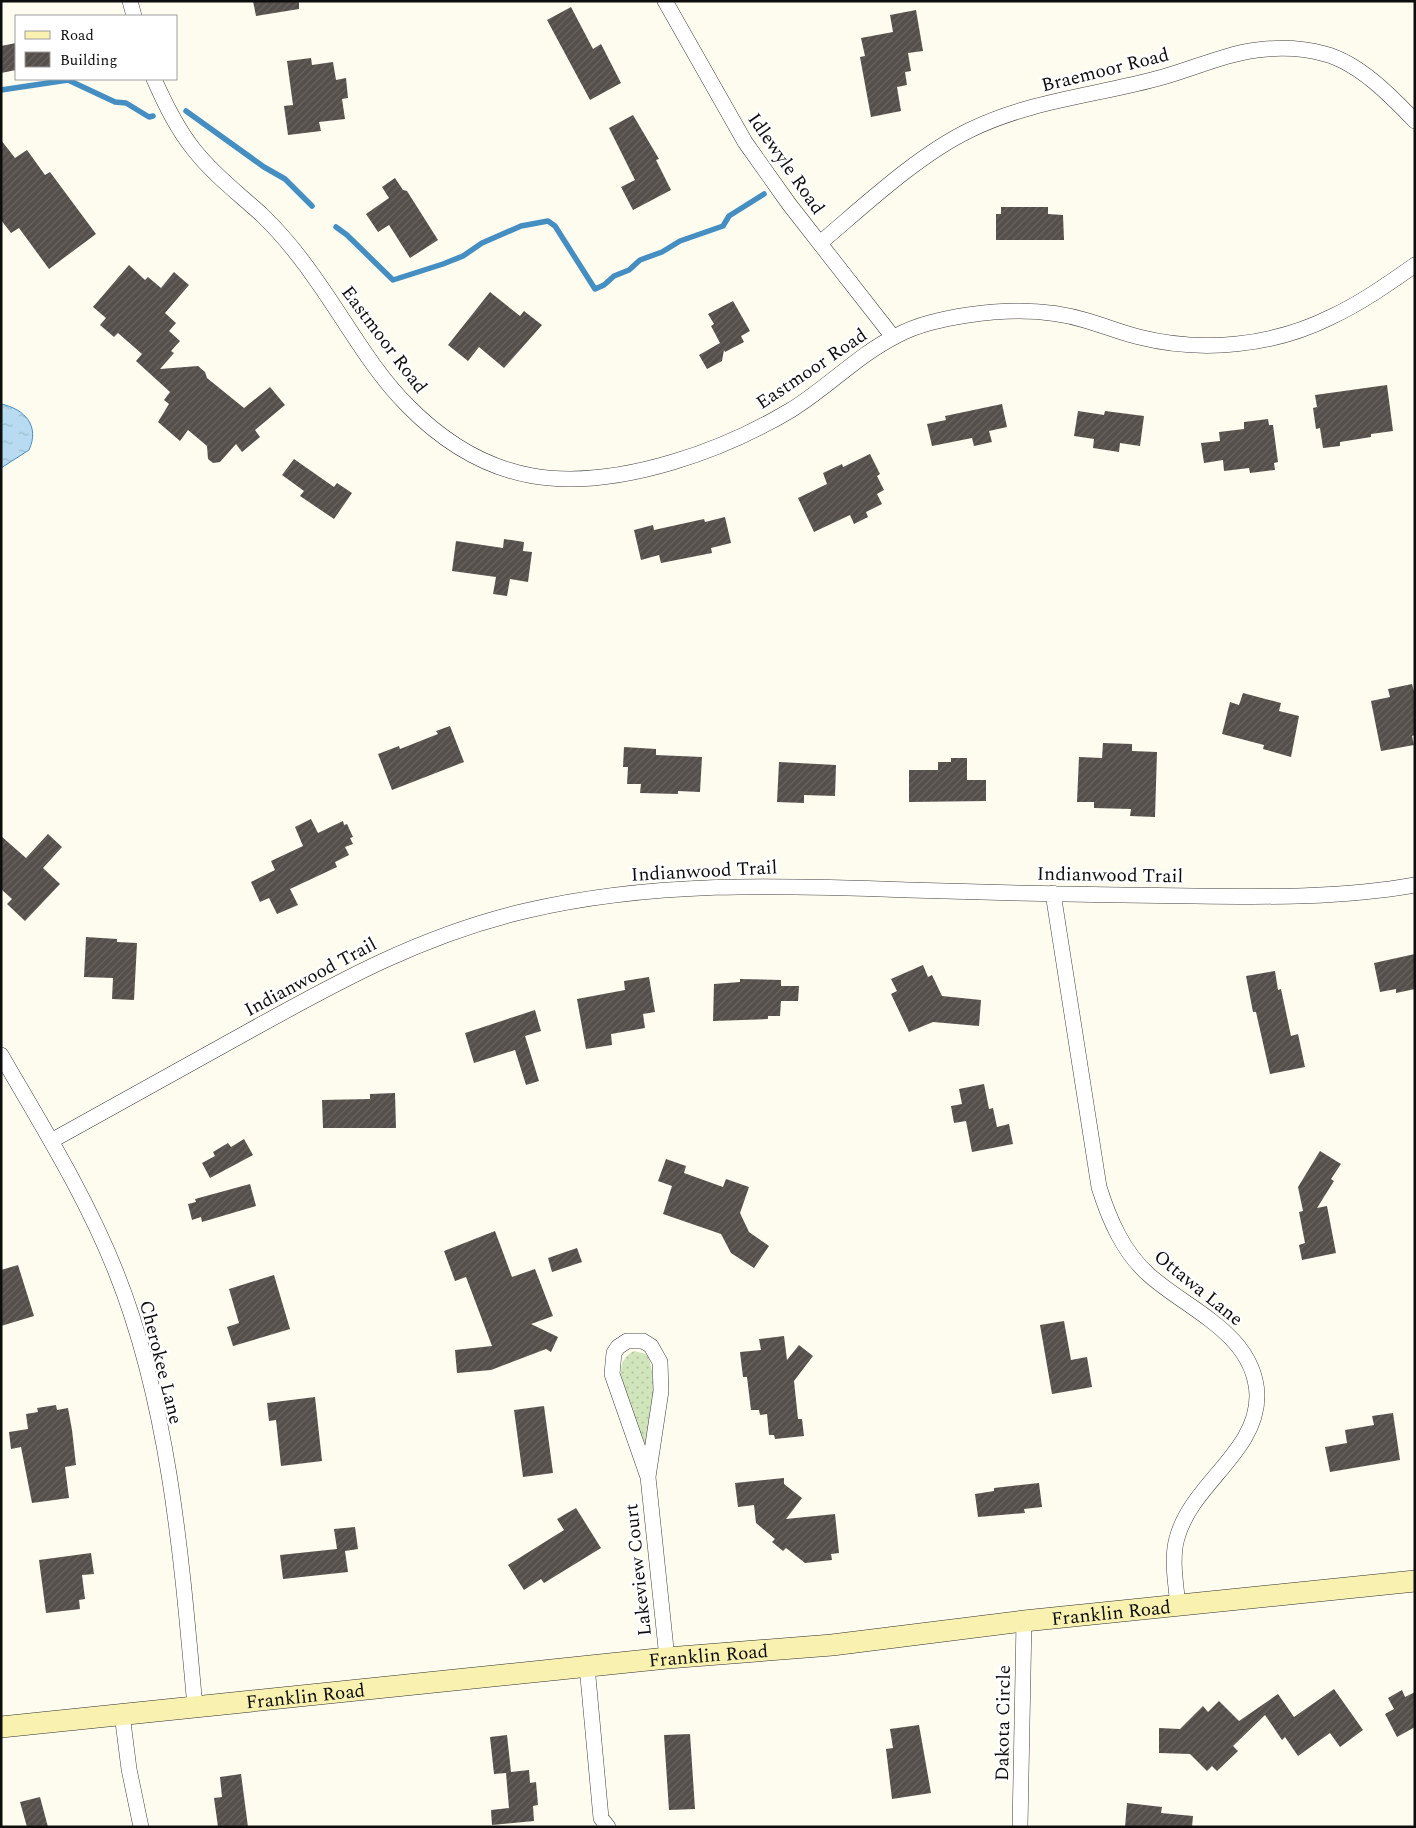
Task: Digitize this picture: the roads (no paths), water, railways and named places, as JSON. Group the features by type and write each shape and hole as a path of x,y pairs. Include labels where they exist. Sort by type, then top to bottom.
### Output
{"street":[{"path":"130,1 134,15"},
{"name":"Idlewyle Road","path":"665,1 745,142 788,204 893,336"},
{"name":"Braemoor Road","path":"820,243 933,152 970,130 1046,103 1163,77 1240,53 1279,48 1327,54 1376,84 1415,121"},
{"name":"Eastmoor Road","path":"154,80 167,107 196,152 287,242 320,285 394,392 422,420 453,444 514,472 546,479 598,479 648,469 685,458 742,436 792,409 893,336 915,327 948,319 1005,311 1034,311 1086,320 1137,336 1168,343 1198,346 1227,345 1272,337 1330,318 1356,304 1415,265"},
{"name":"Indianwood Trail","path":"51,1141 357,972 436,938 526,911 634,892 723,886 789,885 1053,893 1301,896 1365,892 1415,885"},
{"name":"Ottawa Lane","path":"1053,893 1099,1187 1105,1204 1126,1248 1149,1275 1228,1335 1248,1362 1254,1377 1257,1394 1252,1424 1233,1454 1196,1498 1185,1517 1176,1539 1175,1558 1178,1606"},
{"name":"Cherokee Lane","path":"1,1055 51,1141 107,1248 134,1320 151,1384 176,1530 195,1707"},
{"name":"Lakeview Court","path":"648,1477 661,1391 660,1362 657,1354 643,1341 627,1341 618,1347 614,1353 612,1374 648,1477 667,1658"},
{"name":"Franklin Road","path":"1,1727 667,1658 832,1645 1024,1621 1415,1581"},
{"name":"Dakota Circle","path":"1020,1827 1024,1621"},
{"path":"587,1666 602,1824"},
{"path":"122,1714 128,1769 141,1827"}],"water":[{"path":"1,404 10,406 23,414 28,420 33,433 29,450 1,468"}],"waterway":[{"path":"1,90 68,80 115,102 126,103 149,117 153,116"},
{"path":"186,111 264,167 285,179 312,206"},
{"path":"336,227 347,235 393,280 463,256 482,243 521,226 548,221 555,226 595,289 604,285 614,276 629,270 640,260 662,252 680,241 723,226 729,216 764,194"}]}
